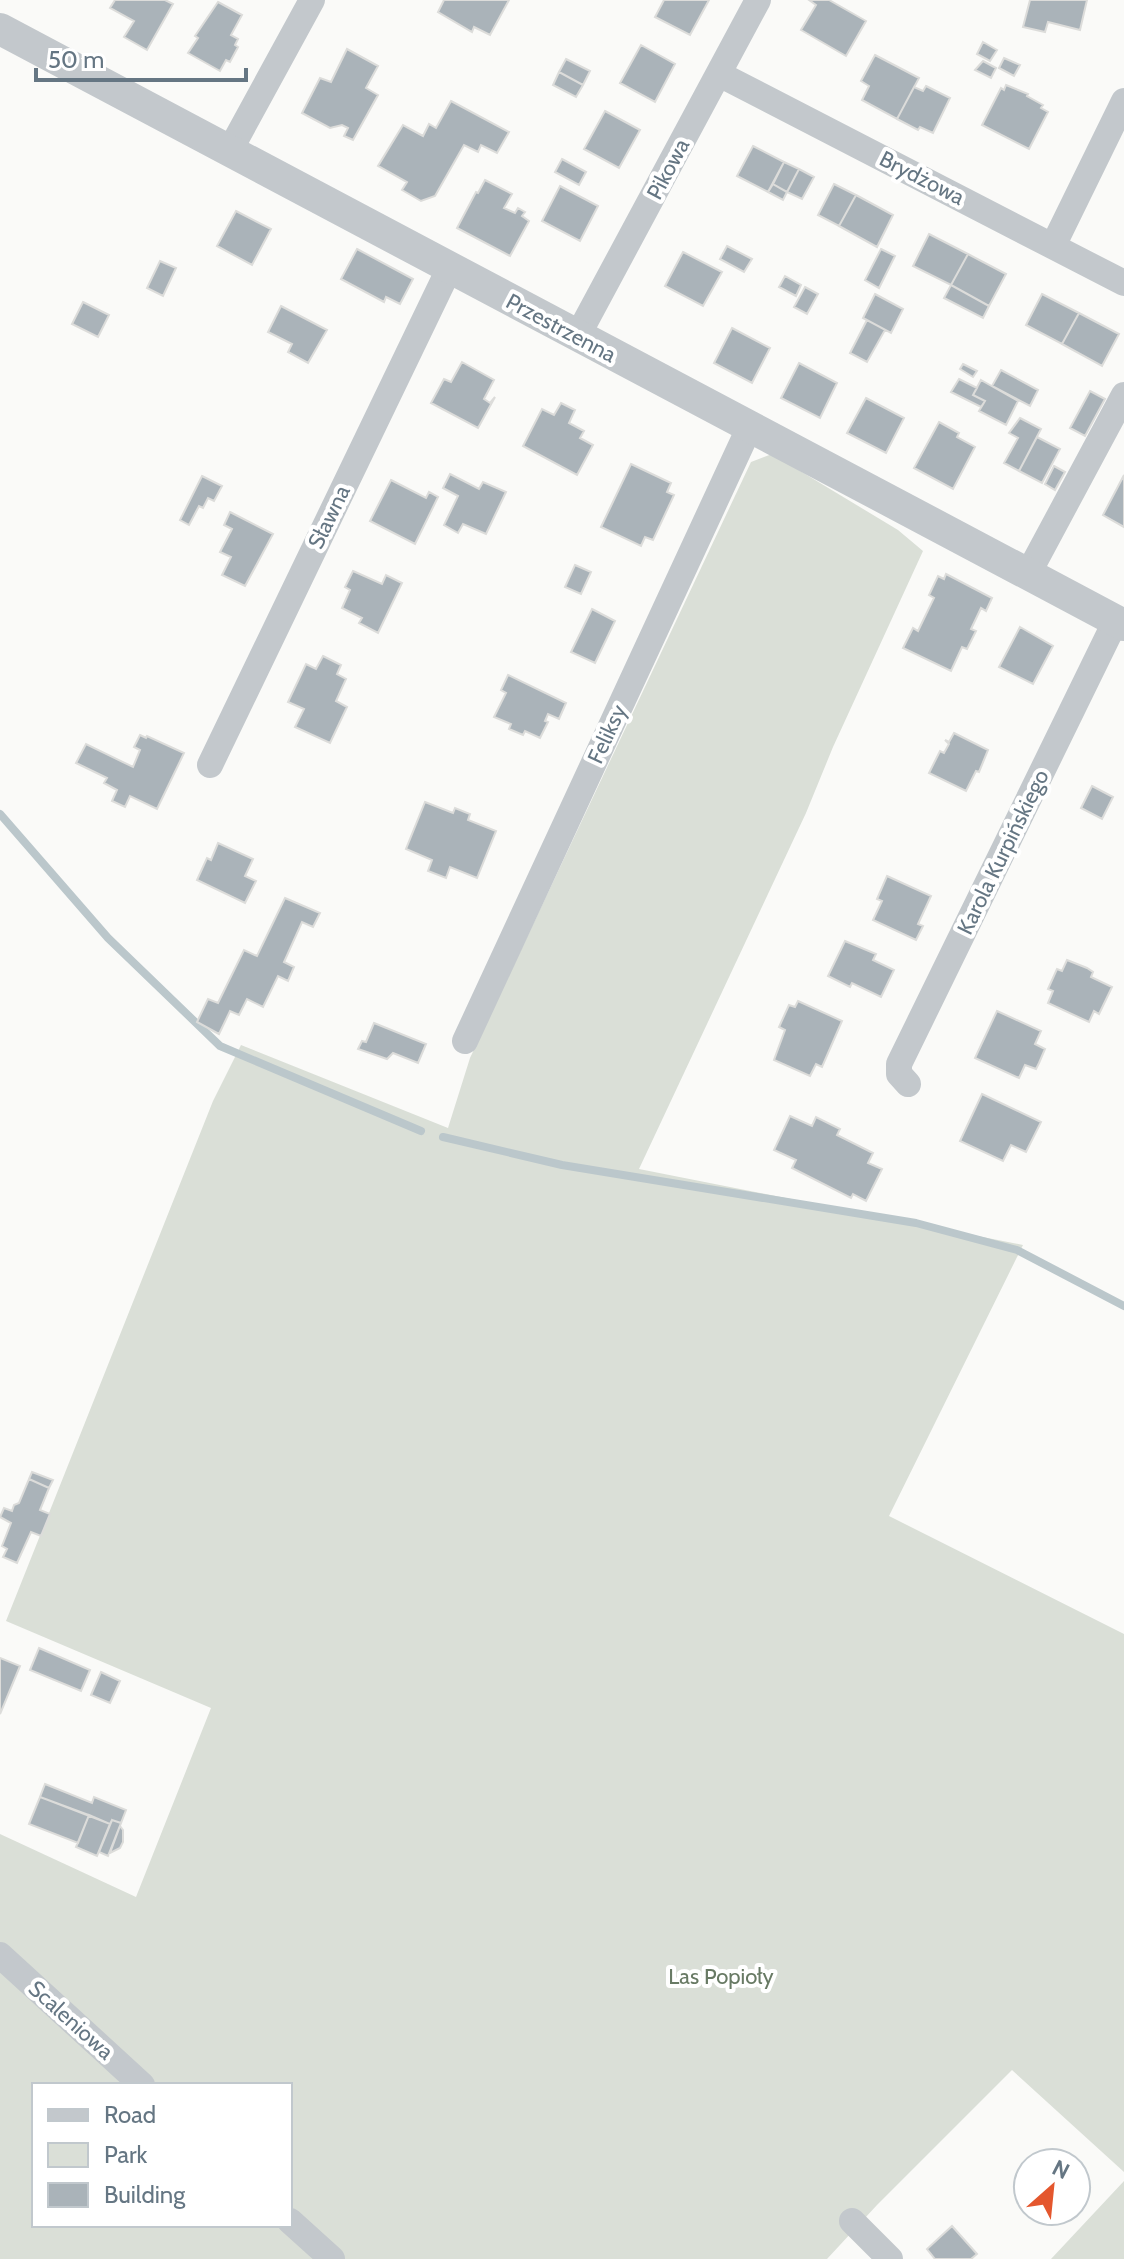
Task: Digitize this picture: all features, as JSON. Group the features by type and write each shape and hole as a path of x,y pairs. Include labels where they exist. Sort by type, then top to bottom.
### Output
{"street":[{"path":"229,152 312,0"},
{"name":"Pikowa","path":"577,337 758,0"},
{"name":"Przestrzenna","path":"0,29 1120,622"},
{"name":"Brydżowa","path":"719,74 1124,283"},
{"path":"1053,246 1124,101"},
{"name":"Sławna","path":"210,765 449,269"},
{"path":"1028,574 1124,395"},
{"name":"Feliksy","path":"465,1041 750,426"},
{"name":"Karola Kurpińskiego","path":"908,1084 899,1074 899,1064 1120,622"},
{"name":"Scaleniowa","path":"0,1955 140,2083"},
{"path":"852,2221 890,2259"},
{"path":"292,2223 332,2259"}],"green space":[{"name":"Las Popioły","path":"772,454 898,530 923,551 806,813 639,1169 1023,1245 889,1516 1124,1634 1124,2172 1012,2070 827,2259 0,2259 0,1834 136,1897 211,1708 6,1621 213,1101 241,1045 448,1128 470,1058 751,462"},
{"path":"1124,2181 1124,2259 1051,2259 1081,2227 1092,2227 1092,2215"}],"building":[{"path":"115,0 165,0 173,4 147,50 124,37 134,21 110,8"},
{"path":"444,0 509,0 490,35 474,27 472,32 438,12"},
{"path":"664,0 709,0 690,35 655,17"},
{"path":"809,0 829,0 866,21 846,56 801,30 816,5"},
{"path":"1030,0 1087,0 1080,30 1048,22 1045,32 1023,27"},
{"path":"218,2 242,15 231,35 238,39 235,45 238,47 230,62 226,60 220,71 188,53 198,38 195,36"},
{"path":"983,42 997,50 990,61 977,54"},
{"path":"641,45 675,64 655,102 620,83"},
{"path":"347,49 378,66 366,88 378,95 353,140 344,136 348,128 342,125 330,128 302,113 320,78 331,82"},
{"path":"875,55 919,78 897,119 862,100 869,86 861,81"},
{"path":"1004,58 1020,65 1014,76 999,68"},
{"path":"566,59 590,71 583,85 559,72"},
{"path":"983,61 996,68 991,78 975,70"},
{"path":"559,72 583,85 576,97 553,85"},
{"path":"1006,85 1028,94 1048,112 1029,149 982,125 1001,88 1004,90"},
{"path":"926,86 950,98 933,133 920,127 918,130 897,119 914,87 923,91"},
{"path":"451,101 509,132 497,153 481,145 478,152 464,145 435,196 421,201 402,190 407,182 378,166 403,125 423,136 429,124 436,128"},
{"path":"605,111 640,130 619,168 584,149"},
{"path":"753,146 784,162 768,192 737,176"},
{"path":"562,159 586,172 579,185 555,172"},
{"path":"784,162 799,169 787,192 773,184"},
{"path":"799,169 814,177 802,199 787,192"},
{"path":"485,180 512,194 504,208 515,213 518,208 525,212 522,216 529,221 510,256 457,228"},
{"path":"773,184 787,192 783,200 768,192"},
{"path":"834,184 856,195 839,226 818,215"},
{"path":"560,186 598,206 580,241 542,221"},
{"path":"856,195 893,215 877,247 839,226"},
{"path":"236,211 271,229 252,265 217,246"},
{"path":"929,234 968,254 951,285 913,266"},
{"path":"727,246 752,259 744,272 720,259"},
{"path":"357,249 413,279 400,304 386,297 384,302 341,279"},
{"path":"881,249 895,256 879,288 865,280"},
{"path":"683,252 722,272 703,306 665,286"},
{"path":"968,254 1006,274 989,306 951,285"},
{"path":"160,261 176,268 163,296 147,288"},
{"path":"785,276 801,285 796,296 779,287"},
{"path":"951,285 989,306 983,318 944,298"},
{"path":"805,287 818,294 807,314 794,307"},
{"path":"875,294 903,309 891,333 863,318"},
{"path":"1042,294 1079,313 1062,344 1026,325"},
{"path":"83,302 109,315 98,337 72,324"},
{"path":"281,306 327,330 308,363 288,352 292,344 268,332"},
{"path":"1079,313 1119,334 1102,366 1062,344"},
{"path":"867,320 885,330 867,362 850,353"},
{"path":"732,328 770,348 752,383 714,363"},
{"path":"462,362 494,380 484,399 490,403 495,397 478,428 431,403 444,379 451,382"},
{"path":"799,363 837,383 820,418 781,398"},
{"path":"963,364 977,371 973,377 960,369"},
{"path":"1001,370 1038,390 1030,406 992,386"},
{"path":"959,379 977,388 973,395 985,401 981,407 951,392"},
{"path":"981,380 1018,401 1006,425 979,411 985,401 973,395"},
{"path":"1090,391 1105,399 1085,436 1070,428"},
{"path":"866,398 904,418 886,453 847,433"},
{"path":"561,403 575,410 569,423 584,431 580,438 593,445 577,475 523,446 542,409 554,415"},
{"path":"1020,418 1041,429 1019,471 1004,463 1018,438 1009,433"},
{"path":"939,422 975,447 953,489 914,468"},
{"path":"1037,437 1060,449 1042,483 1019,471"},
{"path":"631,464 671,483 667,492 674,495 653,540 645,537 641,546 601,527"},
{"path":"1054,466 1065,472 1055,490 1045,484"},
{"path":"450,474 479,489 483,482 506,492 486,534 463,524 458,533 444,525 458,496 443,488"},
{"path":"1124,475 1124,527 1103,515"},
{"path":"202,476 222,486 214,501 208,498 203,508 199,506 189,525 180,520"},
{"path":"391,480 426,498 429,492 438,497 415,544 370,521"},
{"path":"230,512 273,534 245,586 222,575 231,557 220,552 232,529 224,525"},
{"path":"575,565 591,572 581,594 565,587"},
{"path":"353,571 382,584 386,575 402,583 378,633 359,623 362,618 342,608 350,590 345,587"},
{"path":"946,574 992,598 986,611 981,608 971,629 976,631 967,649 962,647 951,671 903,648 913,628 918,631 934,598 929,595 938,576 944,579"},
{"path":"592,609 615,621 595,663 571,652"},
{"path":"1020,627 1053,646 1033,684 999,667"},
{"path":"323,656 341,665 337,674 346,679 336,701 347,707 330,743 295,727 304,709 288,702 306,664 316,669"},
{"path":"508,675 566,703 559,719 548,714 545,721 548,722 540,738 525,731 523,735 509,729 511,724 494,717 506,693 501,690"},
{"path":"954,733 988,750 979,772 976,771 966,791 929,773 940,751 944,753 949,744 945,740 949,742"},
{"path":"140,735 184,753 157,809 130,796 125,807 112,801 117,790 104,783 107,778 76,763 86,744 133,767 140,750 134,747"},
{"path":"1092,786 1113,797 1102,819 1081,808"},
{"path":"425,802 453,813 455,808 470,814 468,820 496,831 477,878 450,867 446,878 428,871 432,860 406,849"},
{"path":"218,843 253,859 245,876 256,881 245,903 197,880"},
{"path":"887,876 931,896 918,924 923,926 916,940 873,920 882,901 877,899"},
{"path":"285,898 320,913 313,927 302,922 284,962 294,967 288,981 278,976 263,1007 247,999 239,1015 230,1011 219,1034 197,1022 208,999 218,1003 244,950 257,956"},
{"path":"845,941 876,954 873,960 894,970 881,997 828,976"},
{"path":"1067,960 1087,968 1093,972 1091,977 1112,987 1099,1014 1094,1011 1089,1022 1048,1003 1053,991 1048,989 1057,969 1062,971"},
{"path":"798,1001 842,1021 822,1067 816,1064 810,1076 774,1060 785,1030 779,1027 789,1005 795,1007"},
{"path":"997,1011 1041,1031 1035,1044 1045,1049 1039,1063 1036,1069 1025,1065 1019,1078 975,1058"},
{"path":"374,1023 426,1044 418,1063 393,1053 387,1059 358,1049 362,1041 366,1042"},
{"path":"982,1094 1041,1122 1026,1152 1011,1145 1003,1161 960,1141"},
{"path":"790,1116 812,1126 816,1117 840,1129 837,1135 873,1153 868,1163 882,1169 866,1201 853,1194 851,1198 792,1168 796,1160 774,1150"},
{"path":"32,1472 53,1480 49,1488 29,1479"},
{"path":"29,1479 49,1488 40,1510 50,1514 41,1536 31,1532 17,1563 3,1557 7,1549 2,1546 11,1523 0,1517 4,1508 12,1511 14,1505 19,1503"},
{"path":"39,1648 90,1670 81,1691 30,1670"},
{"path":"0,1658 20,1666 0,1714"},
{"path":"101,1672 120,1681 110,1703 91,1695"},
{"path":"45,1784 92,1803 94,1797 126,1810 121,1823 112,1820 110,1824 40,1797"},
{"path":"40,1797 89,1815 78,1843 29,1824"},
{"path":"89,1815 110,1824 97,1856 76,1847"},
{"path":"112,1820 121,1823 108,1856 99,1852"},
{"path":"120,1826 123,1842 120,1848 110,1853"},
{"path":"952,2226 977,2254 971,2259 935,2259 927,2249"}],"waterway":[{"path":"0,814 108,938 220,1046 421,1131"},
{"path":"443,1137 562,1165 916,1223 1017,1250 1124,1306"}]}
